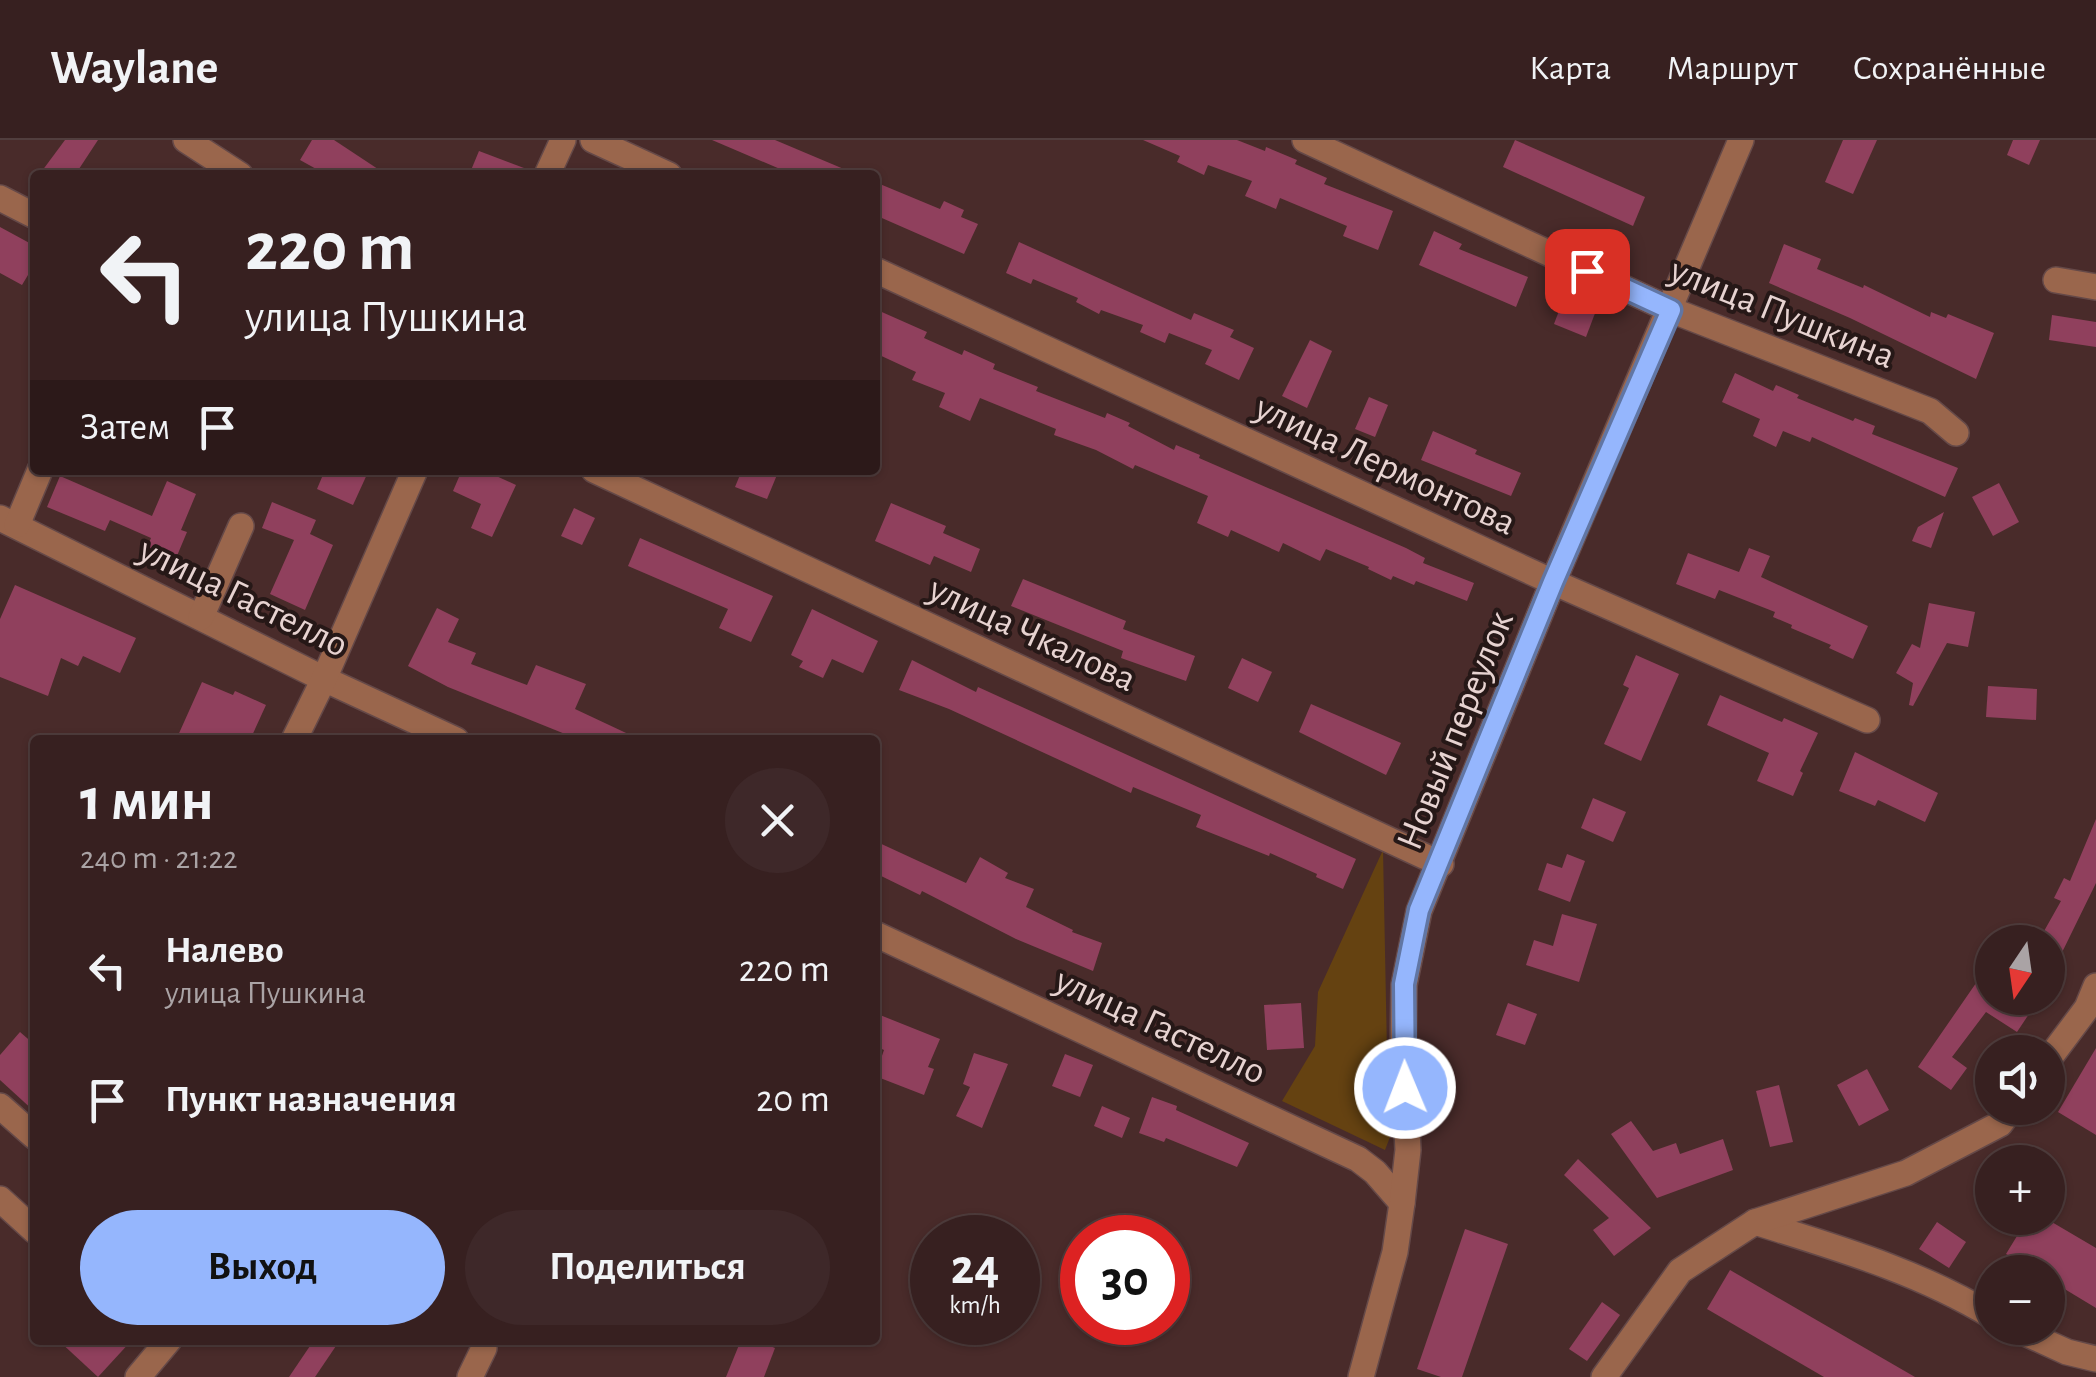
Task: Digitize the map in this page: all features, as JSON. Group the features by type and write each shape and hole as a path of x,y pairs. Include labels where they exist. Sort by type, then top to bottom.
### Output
{"street":[{"path":"186,140 232,170"},
{"path":"549,170 563,140"},
{"path":"593,140 658,170"},
{"name":"улица Пушкина","path":"1305,140 1671,310 1930,410 1956,433"},
{"name":"Новый переулок","path":"1361,1377 1395,1252 1402,1204 1408,1150 1404,984 1419,910 1741,140"},
{"path":"0,198 30,213"},
{"name":"улица Лермонтова","path":"880,272 1553,582 1868,720"},
{"path":"2056,280 2096,287"},
{"path":"8,522 37,475"},
{"path":"296,735 413,475"},
{"name":"улица Чкалова","path":"605,475 1441,864"},
{"name":"улица Гастелло","path":"8,522 445,735"},
{"path":"201,617 241,526"},
{"name":"улица Гастелло","path":"880,936 1358,1159 1375,1172 1402,1204"},
{"path":"2065,1037 2096,986"},
{"path":"0,1106 30,1133"},
{"path":"1604,1377 1680,1271 1755,1222 1906,1174 1998,1125"},
{"path":"0,1199 30,1226"},
{"path":"1755,1222 1882,1262 1975,1306"},
{"path":"138,1377 166,1345"},
{"path":"2052,1345 2096,1359"},
{"path":"470,1377 484,1348"}],"shaded area":[{"path":"1383,850 1388,1103 1392,1132 1385,1150 1282,1101 1315,1046 1318,992"}],"building":[{"path":"65,140 98,140 78,170 43,170"},
{"path":"312,140 334,140 379,170 318,170 300,160"},
{"path":"712,140 775,140 846,170 782,170"},
{"path":"1143,140 1237,140 1265,151 1266,147 1327,178 1324,184 1393,211 1378,250 1343,236 1347,226 1280,198 1276,209 1245,196 1252,181 1208,165 1204,175 1177,162 1180,156"},
{"path":"1515,140 1645,197 1633,226 1503,167"},
{"path":"1843,140 1877,140 1853,194 1825,182"},
{"path":"2013,140 2040,140 2029,165 2007,155"},
{"path":"479,151 529,170 471,170"},
{"path":"880,184 940,209 944,201 964,210 961,217 978,224 964,254 880,217"},
{"path":"0,227 30,243 30,276 22,285 0,273"},
{"path":"1434,231 1462,244 1459,249 1528,277 1516,307 1419,265"},
{"path":"1019,242 1191,320 1194,313 1234,330 1230,337 1254,348 1239,380 1205,364 1212,350 1169,333 1165,343 1140,332 1143,325 1101,310 1099,314 1076,302 1078,298 1033,279 1031,284 1006,273"},
{"path":"1784,244 1821,259 1817,269 1863,288 1864,285 1930,317 1931,312 1946,318 1948,314 1994,333 1976,379 1769,283"},
{"path":"1565,295 1597,308 1586,337 1554,324"},
{"path":"880,311 927,332 924,338 995,364 993,369 1038,387 1036,391 1105,418 1107,413 1174,450 1176,445 1200,455 1199,458 1406,548 1425,558 1423,563 1474,583 1467,601 1416,581 1414,585 1393,576 1391,580 1326,549 1320,561 1283,543 1279,552 1231,530 1228,537 1197,523 1208,496 1135,465 1133,469 1054,435 1056,429 980,398 970,421 939,407 945,393 912,380 916,372 880,355"},
{"path":"2052,315 2096,322 2096,347 2049,340"},
{"path":"1310,340 1332,351 1307,408 1282,396"},
{"path":"1735,373 1773,391 1776,385 1799,395 1797,398 1875,426 1872,434 1958,468 1945,497 1812,437 1810,442 1783,431 1776,447 1753,436 1760,419 1722,402"},
{"path":"1369,397 1388,405 1375,437 1355,429"},
{"path":"1433,431 1521,473 1511,496 1421,460"},
{"path":"323,475 367,475 353,505 317,489"},
{"path":"460,475 494,475 516,485 492,537 471,528 481,504 453,491"},
{"path":"740,475 777,475 767,499 735,487"},
{"path":"60,476 152,516 167,481 196,494 181,530 187,532 174,563 146,550 151,538 110,520 105,531 47,507"},
{"path":"1999,483 2019,522 1993,536 1972,497"},
{"path":"272,502 316,520 310,534 333,545 305,610 270,594 294,540 262,528"},
{"path":"891,503 946,526 943,533 980,549 971,572 934,556 930,565 875,541"},
{"path":"574,508 595,518 582,545 561,536"},
{"path":"1944,512 1931,548 1912,541 1918,527"},
{"path":"640,538 773,596 751,642 719,628 728,609 628,566"},
{"path":"1749,548 1770,556 1761,577 1868,626 1853,659 1791,628 1792,625 1773,617 1775,612 1719,590 1715,599 1676,584 1688,553 1739,572"},
{"path":"1023,579 1126,621 1123,629 1195,656 1186,681 1121,658 1123,651 1011,606"},
{"path":"15,585 136,638 120,673 83,656 78,666 61,658 48,696 0,677 0,619"},
{"path":"1929,603 1975,612 1968,647 1947,643 1913,706 1909,705 1913,683 1896,673 1912,644 1920,648"},
{"path":"437,608 459,619 448,642 476,653 471,664 527,685 536,665 586,684 575,709 630,735 568,735 448,687 408,666"},
{"path":"812,609 878,641 863,673 832,659 823,678 799,667 803,661 791,655"},
{"path":"1636,655 1679,674 1641,761 1604,744 1629,688 1623,685"},
{"path":"1242,658 1272,672 1258,702 1228,688"},
{"path":"912,660 976,692 978,687 1356,859 1343,889 1270,853 1269,856 1196,827 1201,815 1133,787 1131,793 899,690"},
{"path":"202,682 266,705 252,735 178,735"},
{"path":"1988,686 2037,689 2036,720 1986,717"},
{"path":"1720,695 1818,733 1793,796 1757,781 1769,753 1707,725"},
{"path":"1311,704 1401,743 1386,775 1299,732"},
{"path":"1855,752 1938,793 1925,822 1878,800 1875,806 1839,791"},
{"path":"1593,798 1626,812 1613,842 1581,828"},
{"path":"2096,819 2096,883 2065,946 2065,925 2047,925 2061,901 2054,898 2064,878 2070,881"},
{"path":"880,843 966,883 980,857 1008,873 1005,878 1034,889 1026,907 1102,943 1093,971 1016,939 922,891 920,895 880,875"},
{"path":"1567,854 1585,861 1570,902 1538,890 1547,863 1562,868"},
{"path":"1562,914 1597,924 1579,982 1526,965 1534,940 1553,946"},
{"path":"1975,985 1975,1015 1984,1015 1952,1057 1967,1068 1951,1090 1918,1067"},
{"path":"1301,1003 1304,1048 1267,1050 1264,1005"},
{"path":"1508,1003 1537,1014 1525,1045 1496,1035"},
{"path":"880,1015 940,1039 928,1067 934,1069 924,1095 880,1078 884,1050 880,1048"},
{"path":"1991,1015 2028,1015 2017,1032"},
{"path":"20,1032 30,1041 30,1107 0,1080 0,1055"},
{"path":"2096,1048 2096,1135 2065,1116 2065,1100"},
{"path":"974,1053 1008,1064 982,1128 956,1116 970,1087 963,1084"},
{"path":"1065,1054 1093,1065 1080,1097 1052,1086"},
{"path":"1867,1069 1889,1110 1859,1126 1837,1085"},
{"path":"1779,1085 1793,1142 1770,1147 1756,1091"},
{"path":"1152,1097 1249,1143 1237,1167 1166,1138 1164,1142 1139,1133"},
{"path":"1102,1106 1130,1118 1122,1138 1094,1126"},
{"path":"1631,1121 1653,1151 1676,1143 1680,1154 1723,1139 1733,1170 1657,1198 1611,1134"},
{"path":"1578,1159 1651,1228 1614,1256 1593,1230 1609,1218 1564,1175"},
{"path":"1937,1222 1966,1242 1949,1268 1919,1249"},
{"path":"1465,1229 1508,1244 1462,1377 1441,1377 1417,1369"},
{"path":"2065,1230 2096,1248 2096,1308 2065,1289 2065,1255 2006,1254 2018,1235 2065,1235"},
{"path":"1730,1270 1915,1377 1824,1377 1707,1309"},
{"path":"1602,1302 1620,1315 1587,1361 1569,1349"},
{"path":"63,1345 127,1345 98,1377"},
{"path":"311,1345 337,1345 315,1377 289,1377"},
{"path":"739,1345 775,1348 764,1377 726,1377"}],"route":[{"path":"1405,1088 1404,984 1419,910 1553,582 1671,310 1587,271"}]}
